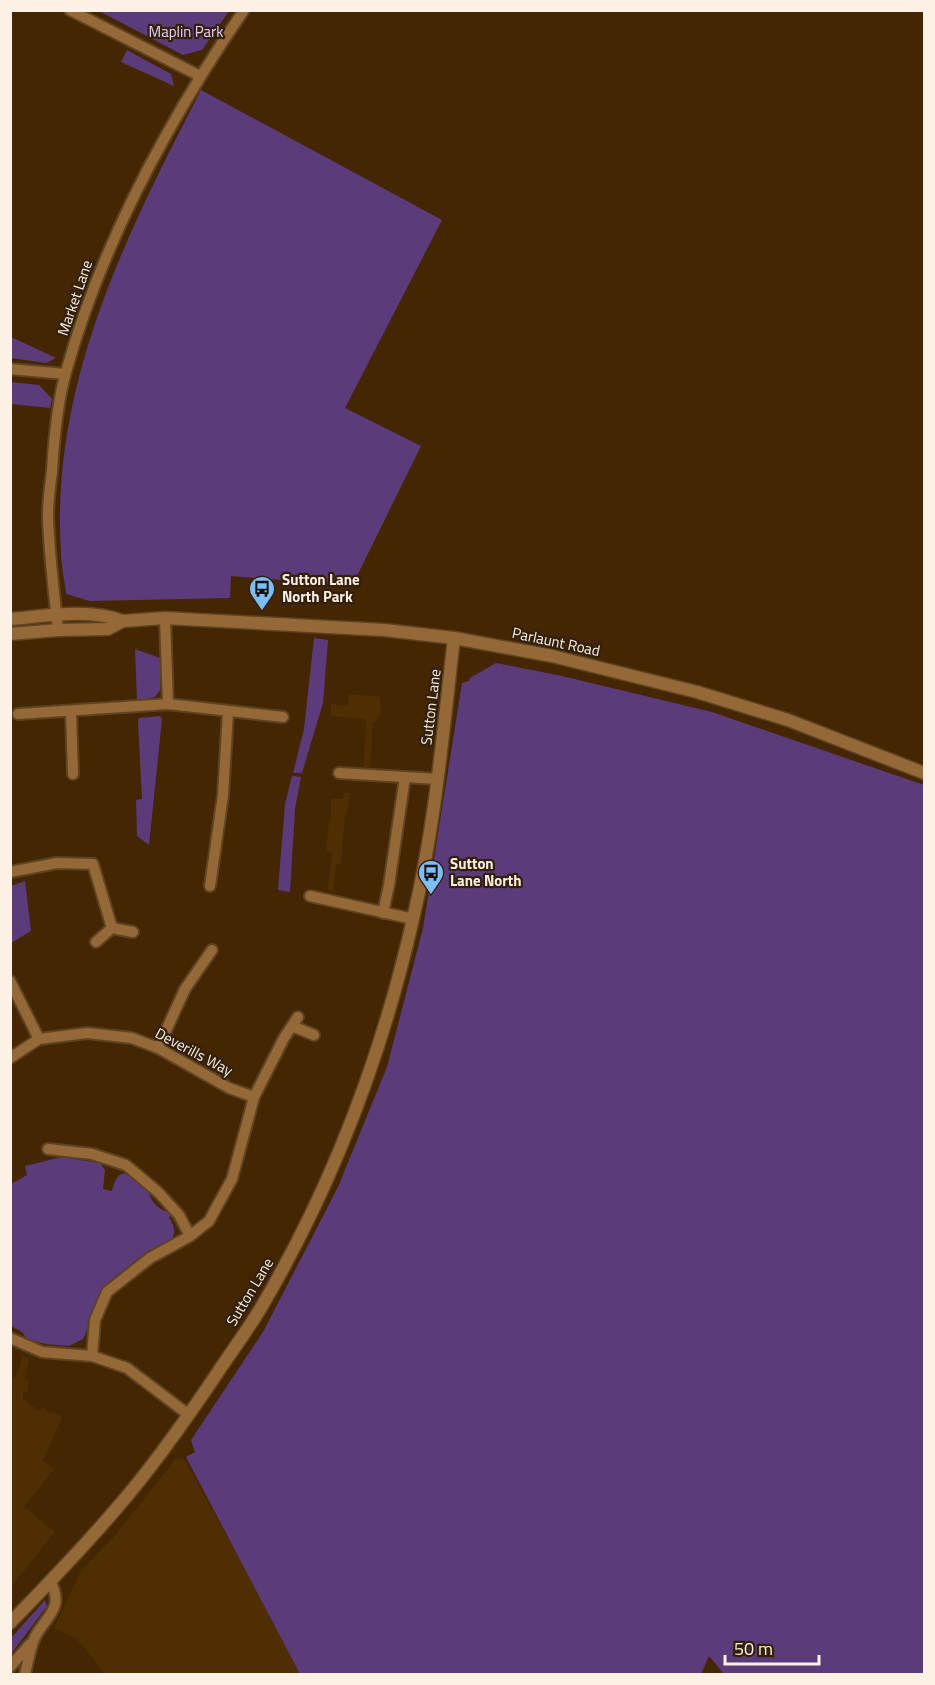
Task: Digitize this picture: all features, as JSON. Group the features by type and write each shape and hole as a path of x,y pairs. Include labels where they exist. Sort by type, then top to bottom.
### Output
{"street":[{"path":"70,10 200,76"},
{"name":"Market Lane","path":"58,630 48,516 54,446 65,374 103,263 154,156 200,76 244,10"},
{"path":"10,369 65,374"},
{"name":"Parlaunt Road","path":"10,619 56,615 106,615 123,621 165,618 384,630 454,639 552,656 697,692 788,720 924,773"},
{"path":"165,618 168,704"},
{"name":"Parlaunt Road","path":"10,634 108,629 123,621"},
{"name":"Sutton Lane","path":"10,1623 118,1508 189,1415 261,1308 301,1235 338,1156 369,1075 391,1004 413,919 424,867 437,779 454,639"},
{"path":"18,714 168,704 283,717"},
{"path":"71,712 73,774"},
{"path":"210,886 223,795 228,712"},
{"path":"339,773 437,779"},
{"path":"383,913 405,777"},
{"path":"10,872 57,863 93,864 112,928"},
{"path":"310,896 413,919"},
{"path":"112,928 133,932"},
{"path":"96,942 112,928"},
{"path":"158,1048 185,989 212,950"},
{"path":"10,981 39,1039 10,1058"},
{"path":"92,1356 95,1320 107,1292 150,1258 190,1236 209,1221 232,1179 254,1097 295,1021 314,1035"},
{"name":"Deverills Way","path":"39,1039 87,1033 132,1038 158,1048 229,1088 254,1097"},
{"path":"48,1149 92,1154 126,1165 165,1199 179,1215 190,1236"},
{"path":"10,1338 42,1352 92,1356 127,1368 189,1415"},
{"path":"10,1667 36,1637 56,1605 56,1590 50,1581"},
{"path":"25,1674 36,1637"}],"shaded area":[{"path":"349,694 380,697 381,715 378,715 377,721 373,722 370,767 364,767 366,719 331,716 331,704 348,706"},
{"path":"343,793 350,793 347,815 345,815 341,864 336,864 333,891 328,890 332,853 326,852 329,822 331,822 331,799 343,799"},
{"path":"22,1356 29,1358 25,1379 29,1380 28,1392 23,1392 23,1399 39,1411 43,1408 50,1414 54,1412 62,1417 43,1460 54,1469 24,1507 55,1532 11,1587 11,1376 15,1378"},
{"path":"183,1458 304,1674 105,1674 77,1639 54,1628 81,1571 112,1539 175,1460"}],"green space":[{"name":"Maplin Park","path":"99,11 229,11 202,50 183,55"},
{"path":"127,50 171,74 174,86 121,62"},
{"path":"201,90 442,220 345,408 421,446 353,584 231,576 230,598 90,601 66,594 62,569 61,491 68,430 81,371 99,313 121,256"},
{"path":"11,337 56,358 46,363 11,358"},
{"path":"11,382 39,385 52,399 50,408 11,404"},
{"path":"314,638 328,640 323,703 302,773 293,773 304,729"},
{"path":"135,649 160,658 160,690 155,697 137,701"},
{"path":"496,663 562,676 712,712 924,785 924,1674 724,1674 709,1656 701,1674 300,1674 186,1457 195,1452 191,1440 263,1332 338,1187 387,1067 423,928 462,683 469,681 470,678"},
{"path":"160,716 162,719 149,845 137,836 136,800 142,799 138,722 139,718"},
{"path":"292,776 301,777 295,809 290,892 278,890 285,804"},
{"path":"25,881 31,931 11,943 11,886"},
{"path":"61,1157 100,1163 105,1170 103,1189 112,1191 118,1176 122,1174 136,1179 148,1188 155,1204 169,1212 174,1230 169,1242 127,1267 109,1283 95,1304 83,1339 69,1346 45,1344 27,1339 22,1332 11,1326 11,1184 27,1175 25,1166"},
{"path":"45,1600 47,1606 11,1654 11,1638"}],"place":[{"name":"Sutton Lane North Park","path":"262,612"},
{"name":"Sutton Lane North","path":"431,896"}]}
